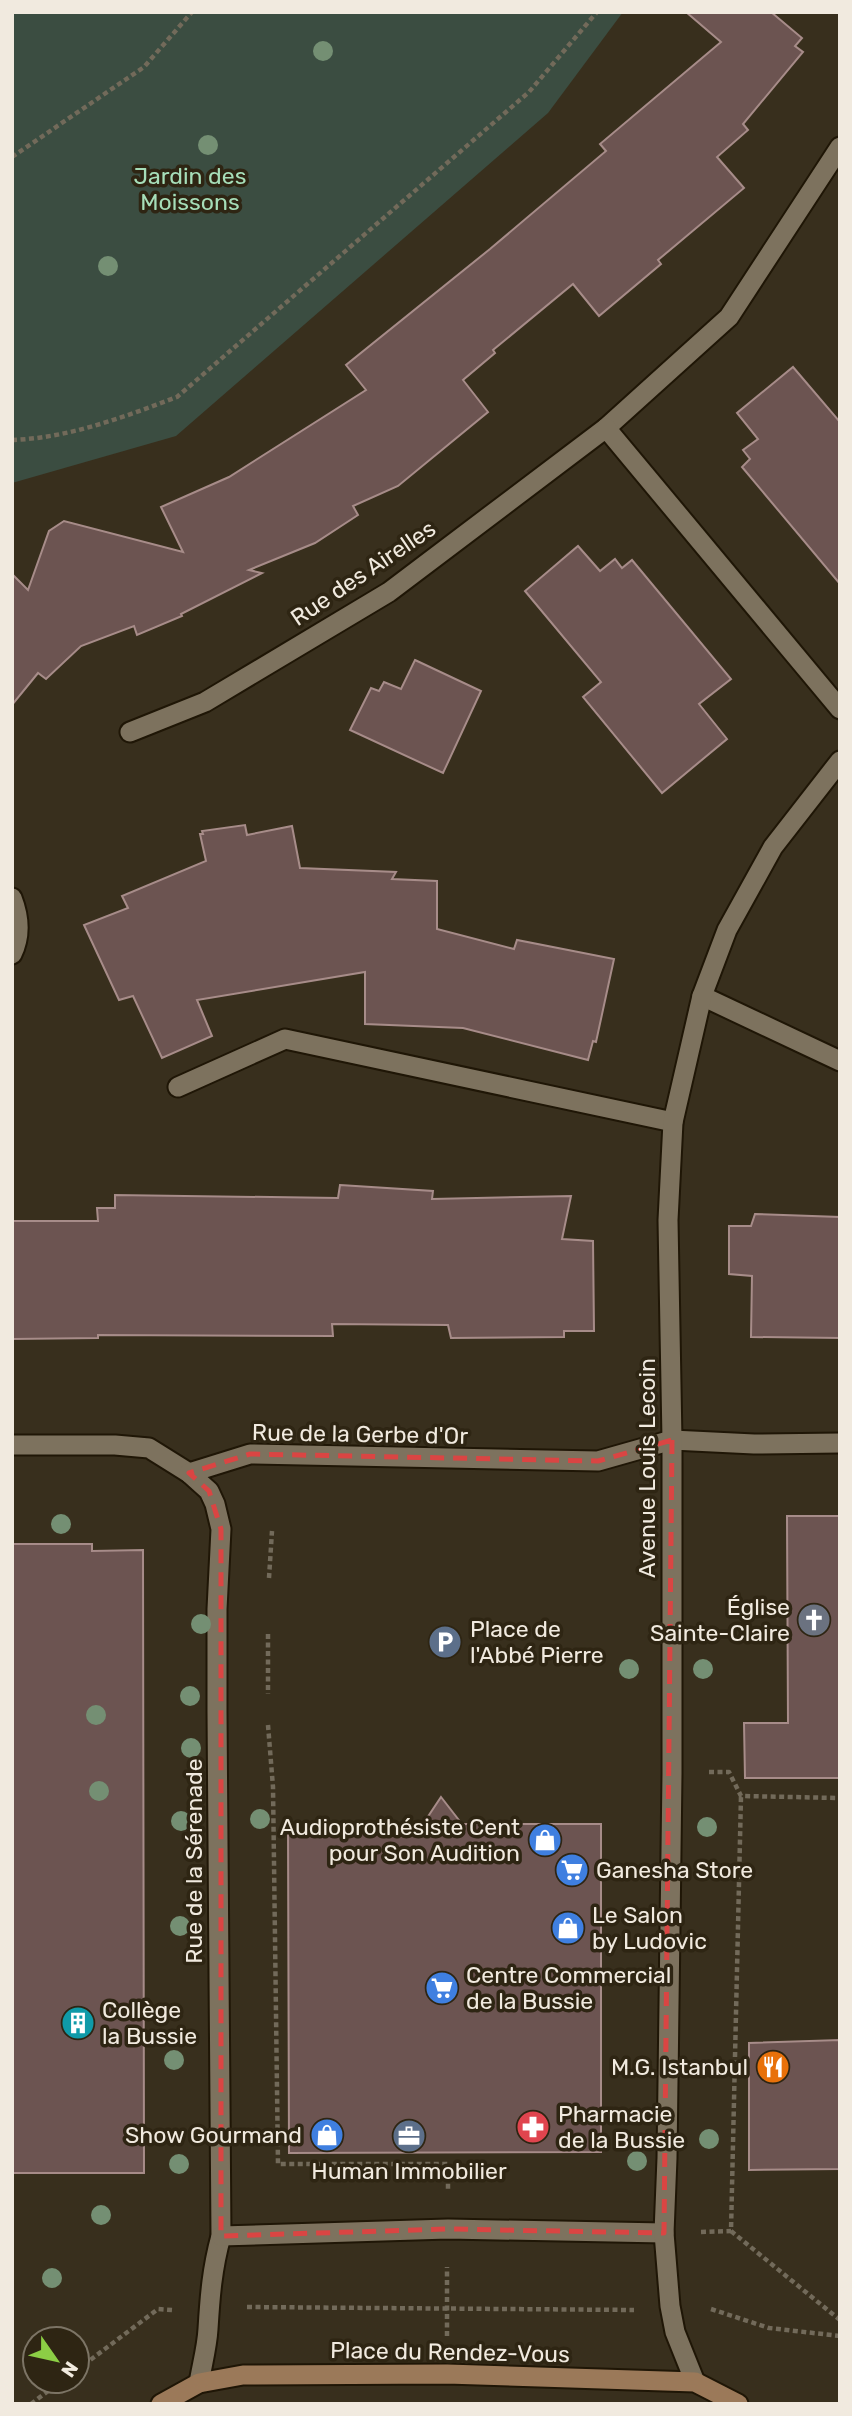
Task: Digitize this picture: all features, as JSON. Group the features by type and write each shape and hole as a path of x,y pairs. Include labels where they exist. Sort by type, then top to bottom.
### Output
{"main road":[{"name":"Place du Rendez-Vous","path":"161,2404 199,2383 243,2375 447,2374 695,2382 738,2404"}],"street":[{"name":"Rue des Airelles","path":"130,732 205,702 388,592 606,428 729,317 840,147"},
{"path":"606,428 840,709"},
{"name":"Avenue Louis Lecoin","path":"695,2382 675,2332 664,2234 672,1774 672,1440 668,1220 673,1122 702,996 727,930 773,847 840,761"},
{"path":"12,898 18,914 18,944 12,954"},
{"path":"702,996 840,1061"},
{"path":"178,1087 285,1039 673,1122"},
{"name":"Rue de la Gerbe d'Or","path":"189,1473 250,1454 598,1461 672,1440 754,1444 840,1443"},
{"path":"12,1445 115,1445 149,1448 189,1473"},
{"name":"Rue de la Sérenade","path":"189,1473 209,1491 215,1504 220,1529 217,1711 221,2236 213,2266 208,2330 199,2383"},
{"path":"221,2236 448,2229 664,2234"}],"path":[{"path":"12,157 144,67 192,12"},
{"path":"12,440 30,440 80,430 119,419 177,397 529,92 597,12"},
{"path":"269,1578 272,1531"},
{"path":"268,1634 268,1694"},
{"path":"268,1726 274,1787 278,2164 448,2164"},
{"path":"672,1774 729,1772 741,1796 731,2231"},
{"path":"741,1796 840,1798"},
{"path":"664,2234 731,2231 840,2320"},
{"path":"698,2305 769,2328 840,2336"},
{"path":"264,2308 642,2310"},
{"path":"91,2359 158,2309 182,2310"}],"highlighted area":[{"path":"672,1440 664,2233 448,2229 221,2236 221,1529 209,1491 189,1473 250,1454 598,1461"}],"green space":[{"name":"Jardin des Moissons","path":"12,12 623,12 548,113 176,436 12,483"}],"building":[{"path":"686,12 771,12 802,38 795,46 803,52 743,124 748,130 717,157 744,188 658,260 661,264 599,316 573,284 493,350 495,353 463,380 488,412 398,486 353,506 358,515 315,543 249,570 262,573 181,614 182,616 137,635 134,626 81,646 46,679 38,673 12,705 12,574 28,590 49,531 64,521 183,552 161,507 229,477 366,390 346,365 606,151 600,144 721,42"},
{"path":"793,367 840,422 840,584 742,467 750,459 743,450 758,439 737,413"},
{"path":"578,546 600,571 615,559 622,568 632,560 731,679 699,704 727,739 662,793 583,697 601,682 525,591"},
{"path":"415,660 481,691 443,773 350,730 371,688 379,691 384,682 401,689"},
{"path":"245,825 247,835 292,826 300,868 396,872 392,879 437,881 437,929 514,949 517,940 614,959 596,1042 593,1041 588,1060 463,1028 365,1024 365,972 197,1000 212,1036 162,1058 133,996 119,1000 84,925 128,908 122,896 206,861 200,834 203,834 202,831"},
{"path":"340,1185 433,1191 432,1199 571,1196 562,1239 593,1241 594,1331 564,1331 564,1337 451,1338 448,1325 332,1324 333,1336 98,1335 98,1338 12,1339 12,1221 98,1221 97,1208 115,1208 115,1195 338,1198"},
{"path":"755,1214 840,1217 840,1338 751,1337 752,1276 729,1274 729,1226 751,1226"},
{"name":"Église Sainte-Claire","path":"787,1516 840,1516 840,1778 745,1778 744,1723 788,1723"},
{"name":"Collège la Bussie","path":"12,1544 92,1544 92,1551 143,1550 144,2173 12,2173"},
{"path":"441,1797 462,1824 601,1824 601,2152 289,2153 288,1826 423,1824"},
{"path":"840,2040 840,2169 749,2170 749,2043"}],"place":[{"name":"Église Sainte-Claire","path":"814,1620"},
{"name":"Place de l'Abbé Pierre","path":"445,1642"},
{"name":"Audioprothésiste Cent pour Son Audition","path":"545,1840"},
{"name":"Ganesha Store","path":"572,1870"},
{"name":"Le Salon by Ludovic","path":"568,1928"},
{"name":"Centre Commercial de la Bussie","path":"442,1988"},
{"name":"Collège la Bussie","path":"78,2023"},
{"name":"M.G. Istanbul","path":"773,2067"},
{"name":"Pharmacie de la Bussie","path":"533,2127"},
{"name":"Show Gourmand","path":"327,2135"},
{"name":"Human Immobilier","path":"409,2136"}]}
